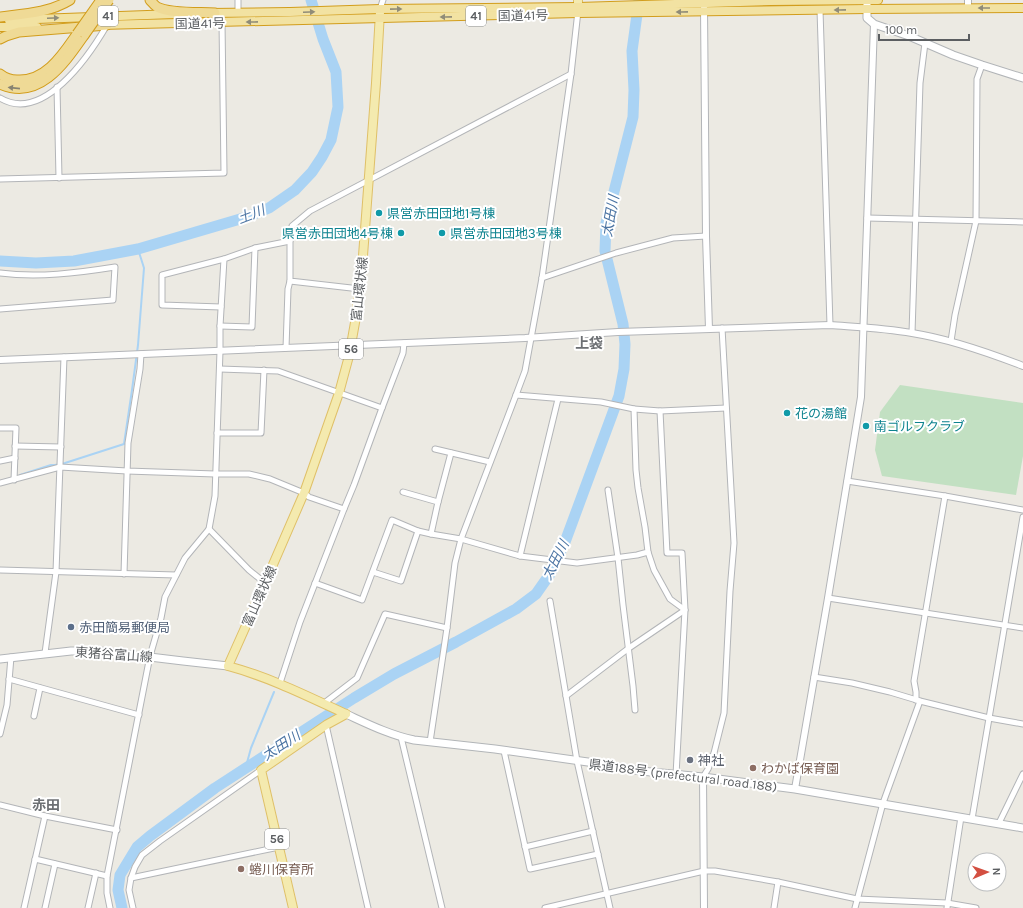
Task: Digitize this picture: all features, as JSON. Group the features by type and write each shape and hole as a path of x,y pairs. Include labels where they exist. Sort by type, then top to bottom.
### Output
{"highway":[{"path":"0,19 43,11 56,7 70,0"},
{"path":"0,84 12,88 25,88 38,84 58,70 101,0"},
{"path":"0,74 13,80 21,80 36,77 47,70 81,34 109,0"},
{"path":"150,0 162,9 215,13"},
{"name":"国道41号","path":"648,9 704,3 771,0 878,0"},
{"name":"国道41号","path":"0,27 291,21 380,9 578,7 704,12 867,9 968,4 1023,8"},
{"name":"国道41号","path":"0,19 290,12 380,18 578,7"},
{"path":"0,40 6,36 19,32 107,25"}],"main road":[{"path":"867,0 868,18 874,24 982,65 1023,78"},
{"name":"富山環状線","path":"228,666 304,493 345,372 360,289 376,83 380,9"},
{"name":"東猪谷富山線","path":"0,659 71,651 100,650 228,666"},
{"path":"228,666 280,684 346,714"},
{"path":"261,770 326,725 346,714"},
{"name":"県道188号 (prefectural road 188)","path":"346,714 372,726 401,737 414,740 595,763 641,771 703,777 795,789 1023,828"},
{"name":"56","path":"261,770 292,908"}],"street":[{"path":"238,0 238,13"},
{"path":"380,9 383,0"},
{"path":"704,3 708,329"},
{"path":"430,742 455,563 461,539 525,371 532,337 542,278 571,74 578,7"},
{"path":"820,10 830,325"},
{"path":"0,179 224,173 222,22"},
{"path":"795,789 861,397 874,24"},
{"path":"0,98 11,103 32,102 48,96 57,87 68,80 78,68 107,25"},
{"path":"912,332 920,83 925,44"},
{"path":"951,342 955,315 976,221 977,78 982,65"},
{"path":"286,348 288,289 290,281 290,241 292,226 310,211 571,74"},
{"path":"57,87 59,178"},
{"path":"868,218 1023,222"},
{"path":"542,278 616,253 673,238 706,236"},
{"path":"221,307 162,306 162,275 224,259 255,248 290,241"},
{"path":"220,326 252,327 255,248"},
{"path":"110,908 107,893 107,876 150,656 161,618 165,596 185,558 209,529 215,496 220,369 220,326 224,259"},
{"path":"0,273 34,275 62,274 115,267 113,300 0,309"},
{"path":"290,281 360,289"},
{"path":"0,360 404,343 618,332 830,325 912,332 991,353 1023,366"},
{"path":"704,908 703,777 708,769 714,753 724,713 734,543 722,328"},
{"path":"280,684 300,622 354,485 403,353 404,343"},
{"path":"124,574 128,443 141,354"},
{"path":"45,654 56,572 64,357"},
{"path":"220,369 278,371 382,408"},
{"path":"217,433 261,433 264,370"},
{"path":"516,395 601,402 634,409 660,411 726,408"},
{"path":"520,556 558,399"},
{"path":"634,409 636,470 648,552 654,570 670,600 685,610"},
{"path":"660,411 667,553 682,552 685,610 676,774"},
{"path":"0,428 16,428 14,480"},
{"path":"15,446 61,447"},
{"path":"435,450 490,462"},
{"path":"431,534 451,453"},
{"path":"0,461 15,458"},
{"path":"0,484 60,467 127,471 249,474 270,479 304,493 309,497 344,509"},
{"path":"847,481 1023,510"},
{"path":"608,490 618,558 635,710"},
{"path":"403,492 438,502"},
{"path":"855,908 883,804 918,701 914,682 945,496"},
{"path":"972,819 1023,518"},
{"path":"315,583 362,600 392,520 418,531 461,539 520,556 534,558 577,563 618,558 648,552"},
{"path":"209,529 249,570 265,583"},
{"path":"373,572 401,581 418,531"},
{"path":"0,570 176,575"},
{"path":"828,598 1023,628"},
{"path":"550,600 577,761 610,908"},
{"path":"566,696 628,648 685,610"},
{"path":"323,704 357,678 385,614 447,628"},
{"path":"0,734 7,705 11,657"},
{"path":"814,677 852,683 890,692 918,701 989,718 1023,724"},
{"path":"9,679 139,715"},
{"path":"34,716 40,688"},
{"path":"326,725 368,908"},
{"path":"401,737 442,908"},
{"path":"504,751 530,869 598,854"},
{"path":"133,908 129,890 131,878 142,855 261,770"},
{"path":"999,823 1023,774"},
{"path":"0,806 117,830"},
{"path":"24,908 45,816"},
{"path":"947,906 961,817"},
{"path":"525,847 593,831"},
{"path":"131,878 279,847"},
{"path":"35,859 107,876"},
{"path":"45,908 55,864"},
{"path":"545,908 704,871 714,871 778,882 857,899 976,908"},
{"path":"88,908 96,873"},
{"path":"774,908 778,882"}],"green space":[{"path":"900,385 1023,403 1023,456 1016,495 882,476 875,450 880,412"}],"waterway":[{"name":"土川","path":"0,261 36,263 74,261 138,249 247,217 269,208 295,190 312,172 331,140 338,107 336,72 323,39 311,0"},
{"name":"太田川","path":"122,908 118,890 120,875 137,847 150,836 215,788 354,698 394,674 516,609 536,594 550,574 565,542 619,396 624,369 625,344 623,324 605,251 606,223 633,117 634,90 632,51 639,0"},
{"path":"20,475 51,465 65,463 124,444 138,345 144,268 138,249"},
{"path":"245,770 251,748 274,692"}],"place":[{"name":"県営赤田団地1号棟","path":"379,213"},
{"name":"県営赤田団地4号棟","path":"401,233"},
{"name":"県営赤田団地3号棟","path":"442,233"},
{"name":"花の湯館","path":"787,413"},
{"name":"南ゴルフクラブ","path":"866,426"},
{"name":"赤田簡易郵便局","path":"71,627"},
{"name":"神社","path":"690,760"},
{"name":"わかば保育園","path":"753,768"},
{"name":"蜷川保育所","path":"241,869"}],"district":[{"name":"上袋","path":"589,343"},
{"name":"赤田","path":"46,805"}]}
